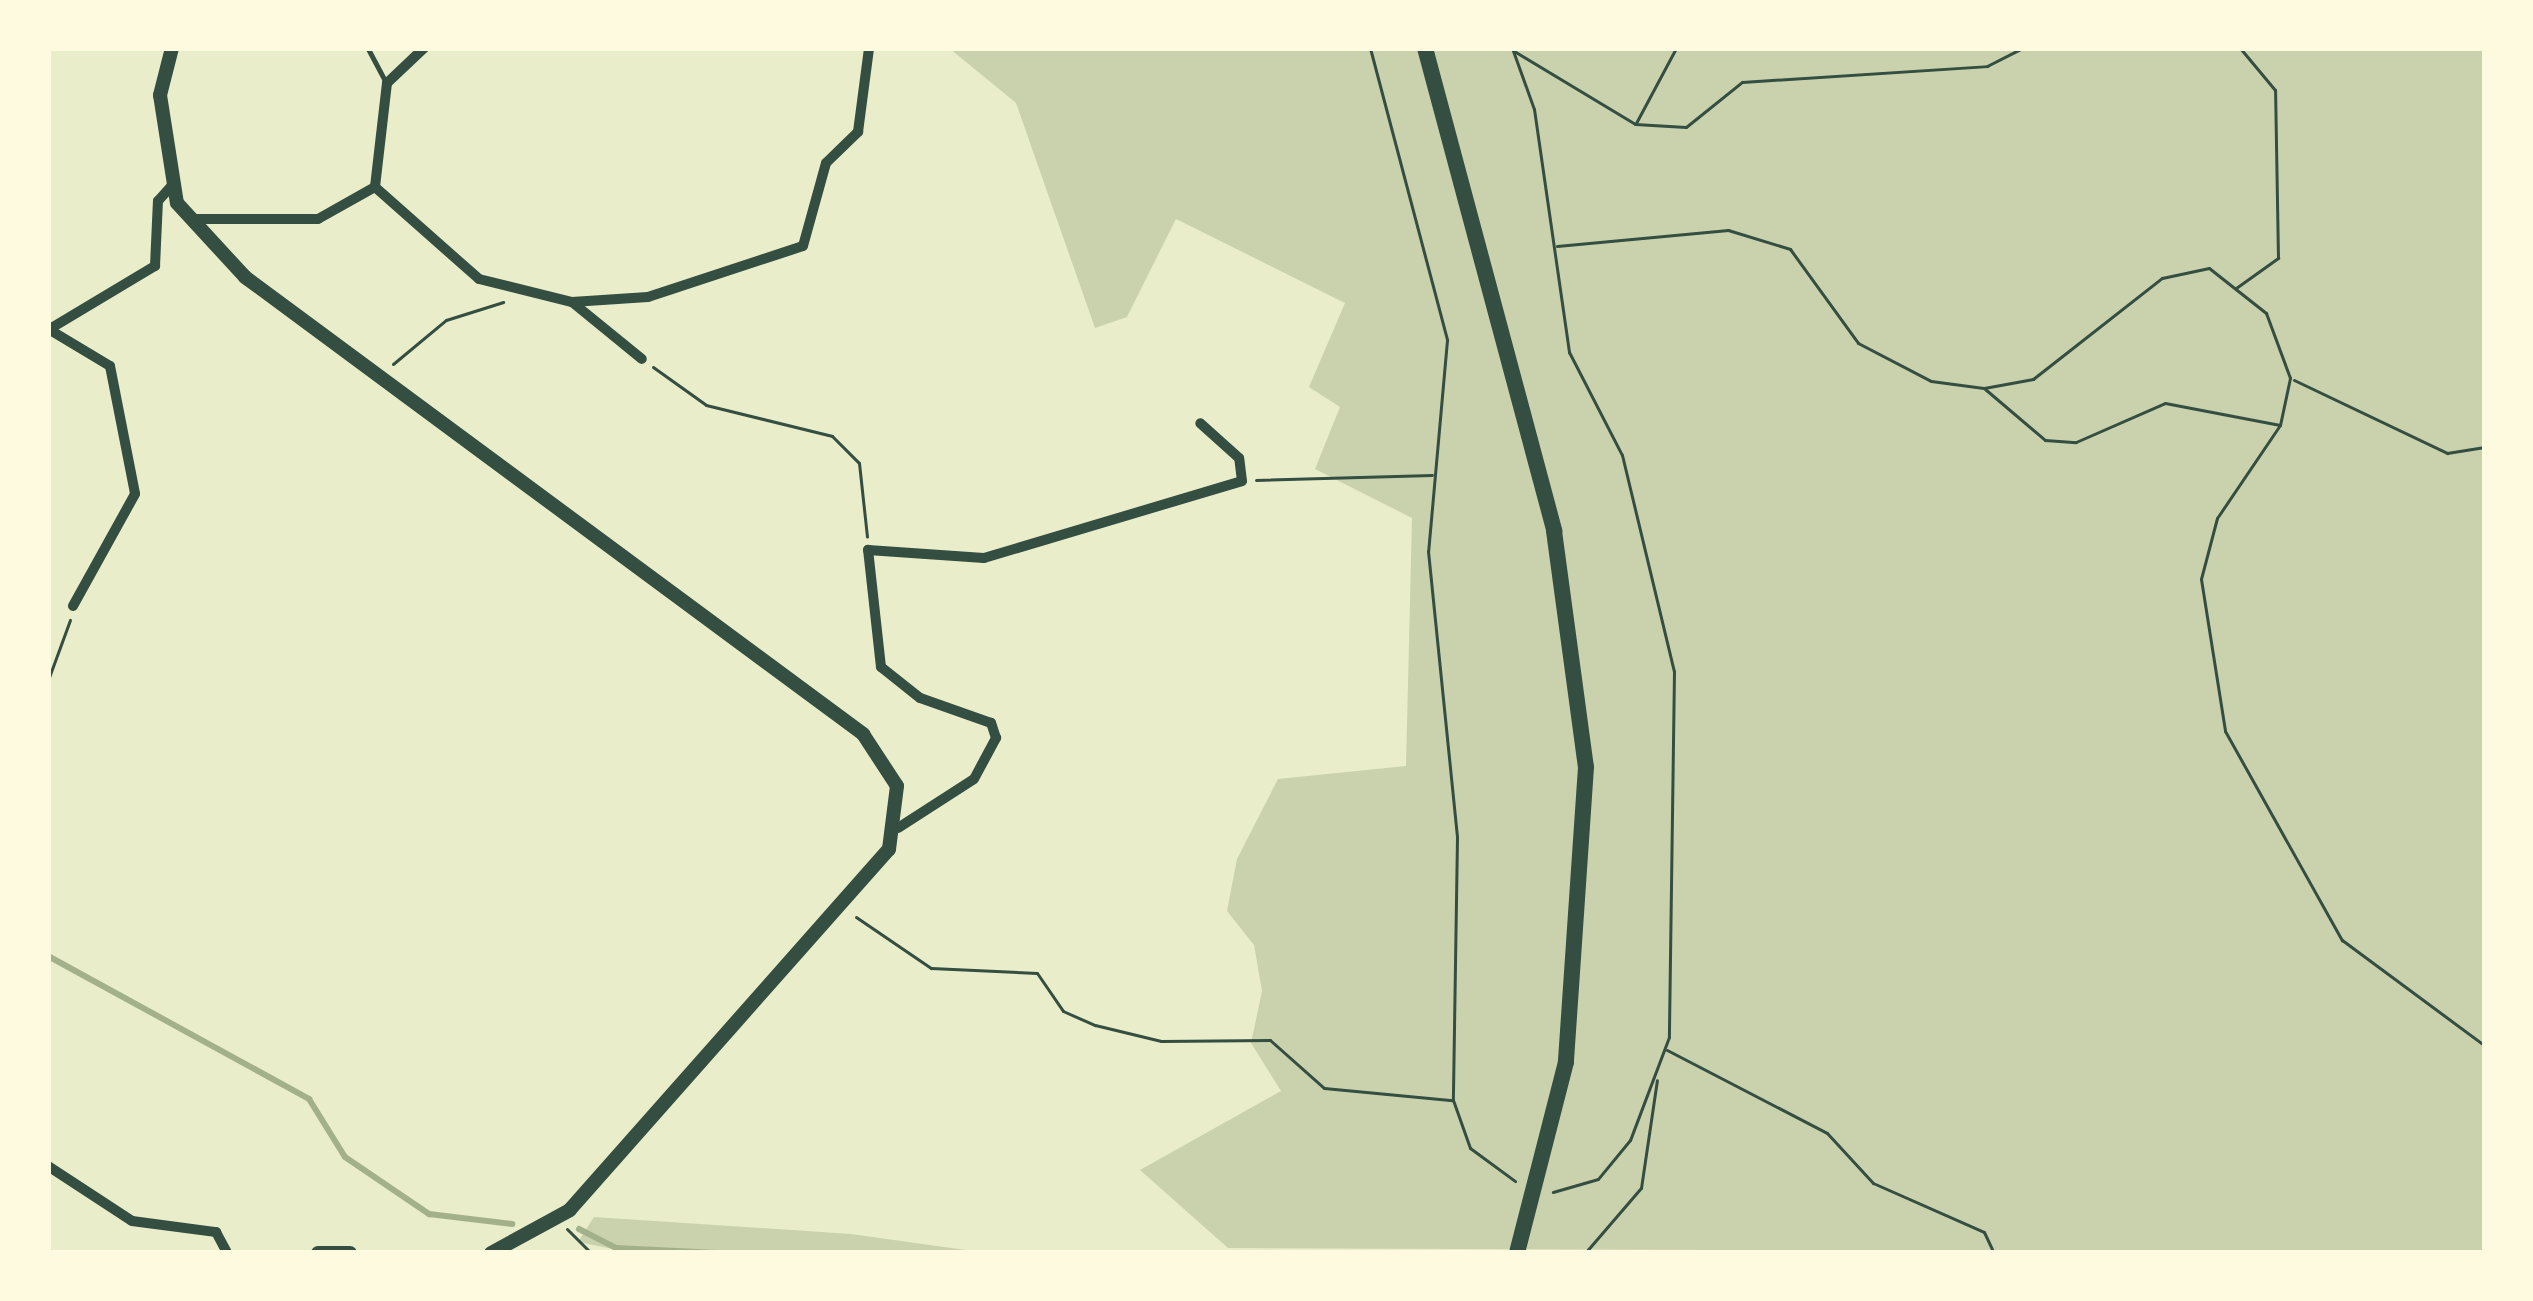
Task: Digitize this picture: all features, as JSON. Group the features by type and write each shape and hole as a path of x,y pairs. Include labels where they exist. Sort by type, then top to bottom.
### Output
{"highway":[{"path":"1425,48 1574,646 1584,915 1566,1062 1517,1253"}],"street":[{"path":"172,48 160,95 174,183 192,219 245,277 863,734 890,766 898,828"},
{"path":"375,187 387,83 424,48"},
{"path":"375,187 479,279 572,302 648,297 803,246 826,163 858,132 868,48"},
{"path":"73,606 135,494 110,366 49,330 155,266 158,201 174,183"},
{"path":"192,219 318,218 375,187"},
{"path":"572,302 641,359"},
{"path":"490,1253 559,1217 840,905 898,828 974,779 996,738 991,723 920,698 881,667 868,550 984,558 1242,481 1239,458 1200,423"},
{"path":"48,1166 132,1221 216,1232 227,1253"},
{"path":"318,1253 350,1253"}],"lane":[{"path":"368,48 387,83"}],"path":[{"path":"1370,48 1447,340 1428,551 1457,837 1453,1100 1470,1148 1526,1187"},
{"path":"1635,124 1676,48"},
{"path":"1512,49 1635,124 1686,128 1742,82 1987,66 2022,48"},
{"path":"2235,289 2278,258 2276,90 2240,48"},
{"path":"1512,49 1534,109 1569,352 1628,473 1674,671 1665,1049 1641,1188 1586,1253"},
{"path":"1555,246 1728,230 1790,249 1858,343 1931,381 1984,388 2033,379 2162,278 2209,268 2266,313 2290,379 2281,425 2217,518 2201,579 2225,731 2342,940 2485,1046"},
{"path":"398,358 446,320 533,292"},
{"path":"641,359 706,405 832,436 859,463 868,550"},
{"path":"2290,379 2447,453 2485,447"},
{"path":"1984,388 2045,440 2076,442 2164,403 2281,425"},
{"path":"1242,481 1436,475"},
{"path":"48,680 73,606"},
{"path":"840,905 931,968 1037,973 1064,1011 1095,1025 1161,1041 1270,1040 1324,1088 1453,1100"},
{"path":"1665,1049 1827,1133 1873,1183 1984,1232 1994,1253"},
{"path":"1545,1190 1598,1179 1630,1141 1657,1078"},
{"path":"559,1217 591,1253"}],"green space":[{"path":"949,48 2485,48 2485,1253 1228,1248 1140,1170 1281,1091 1251,1043 1262,991 1254,945 1227,911 1237,859 1278,779 1406,766 1412,518 1315,469 1340,407 1309,387 1345,303 1176,219 1127,317 1095,328 1016,103"},
{"path":"594,1217 851,1234 987,1253 633,1253 578,1242"}],"waterway":[{"path":"48,956 309,1099 345,1157 429,1214 512,1224"},
{"path":"579,1229 616,1248 717,1253"}]}
